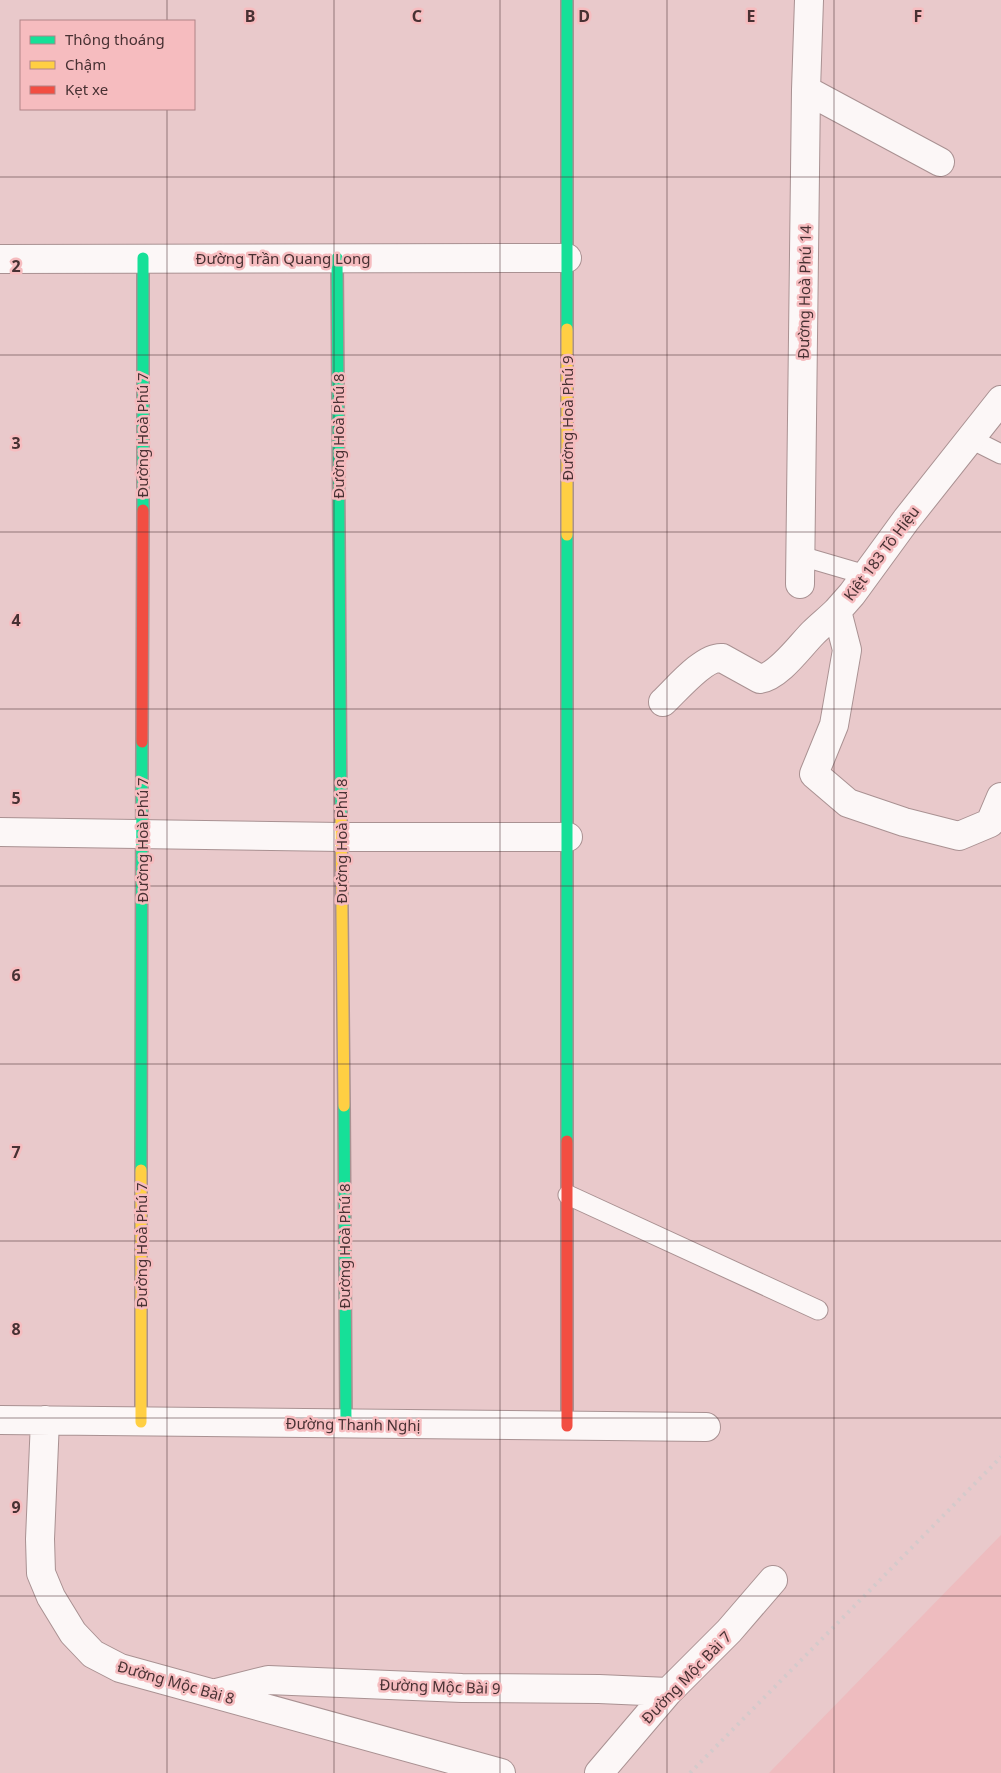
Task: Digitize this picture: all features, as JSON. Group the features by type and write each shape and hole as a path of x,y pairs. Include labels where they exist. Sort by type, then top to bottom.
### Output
{"street":[{"name":"Đường Hoà Phú 9","path":"567,0 567,1426"},
{"name":"Đường Hoà Phú 14","path":"800,584 806,90 809,0"},
{"path":"806,90 940,162"},
{"name":"Đường Hoà Phú 7","path":"141,1422 143,258"},
{"name":"Đường Hoà Phú 8","path":"337,258 346,1424"},
{"name":"Đường Trần Quang Long","path":"0,259 567,258"},
{"name":"Kiệt 183 Tô Hiệu","path":"1001,400 906,520 852,594 836,611 847,650 834,725 814,774 848,803 904,822 959,836 990,823 1001,797"},
{"path":"663,702 705,663 716,658 722,658 760,678 766,677 785,662 836,611"},
{"path":"0,832 341,837 568,837"},
{"name":"Đường Thanh Nghị","path":"0,1420 706,1427"},
{"name":"Đường Mộc Bài 8","path":"45,1420 40,1539 41,1573 51,1597 73,1633 93,1654 120,1668 501,1773"},
{"name":"Đường Mộc Bài 7","path":"599,1773 668,1692 730,1631 773,1580"},
{"name":"Đường Mộc Bài 9","path":"215,1693 268,1680 462,1688 599,1689 668,1692"}],"lane":[{"path":"971,439 1001,454"},
{"path":"801,556 866,575"},
{"path":"568,1195 818,1310"}],"shaded area":[{"path":"1001,1535 1001,1773 769,1773"}],"railway":[{"path":"690,1773 1001,1457"}],"traffic: fast":[{"path":"567,0 567,329"},
{"path":"143,258 143,510"},
{"path":"337,258 341,817"},
{"path":"567,535 567,1141"},
{"path":"141,1170 142,742"},
{"path":"344,1106 346,1424"}],"traffic: slow":[{"path":"567,329 567,535"},
{"path":"341,817 344,1106"},
{"path":"141,1170 141,1422"}],"traffic: jam":[{"path":"142,742 143,510"},
{"path":"567,1141 567,1426"}]}
